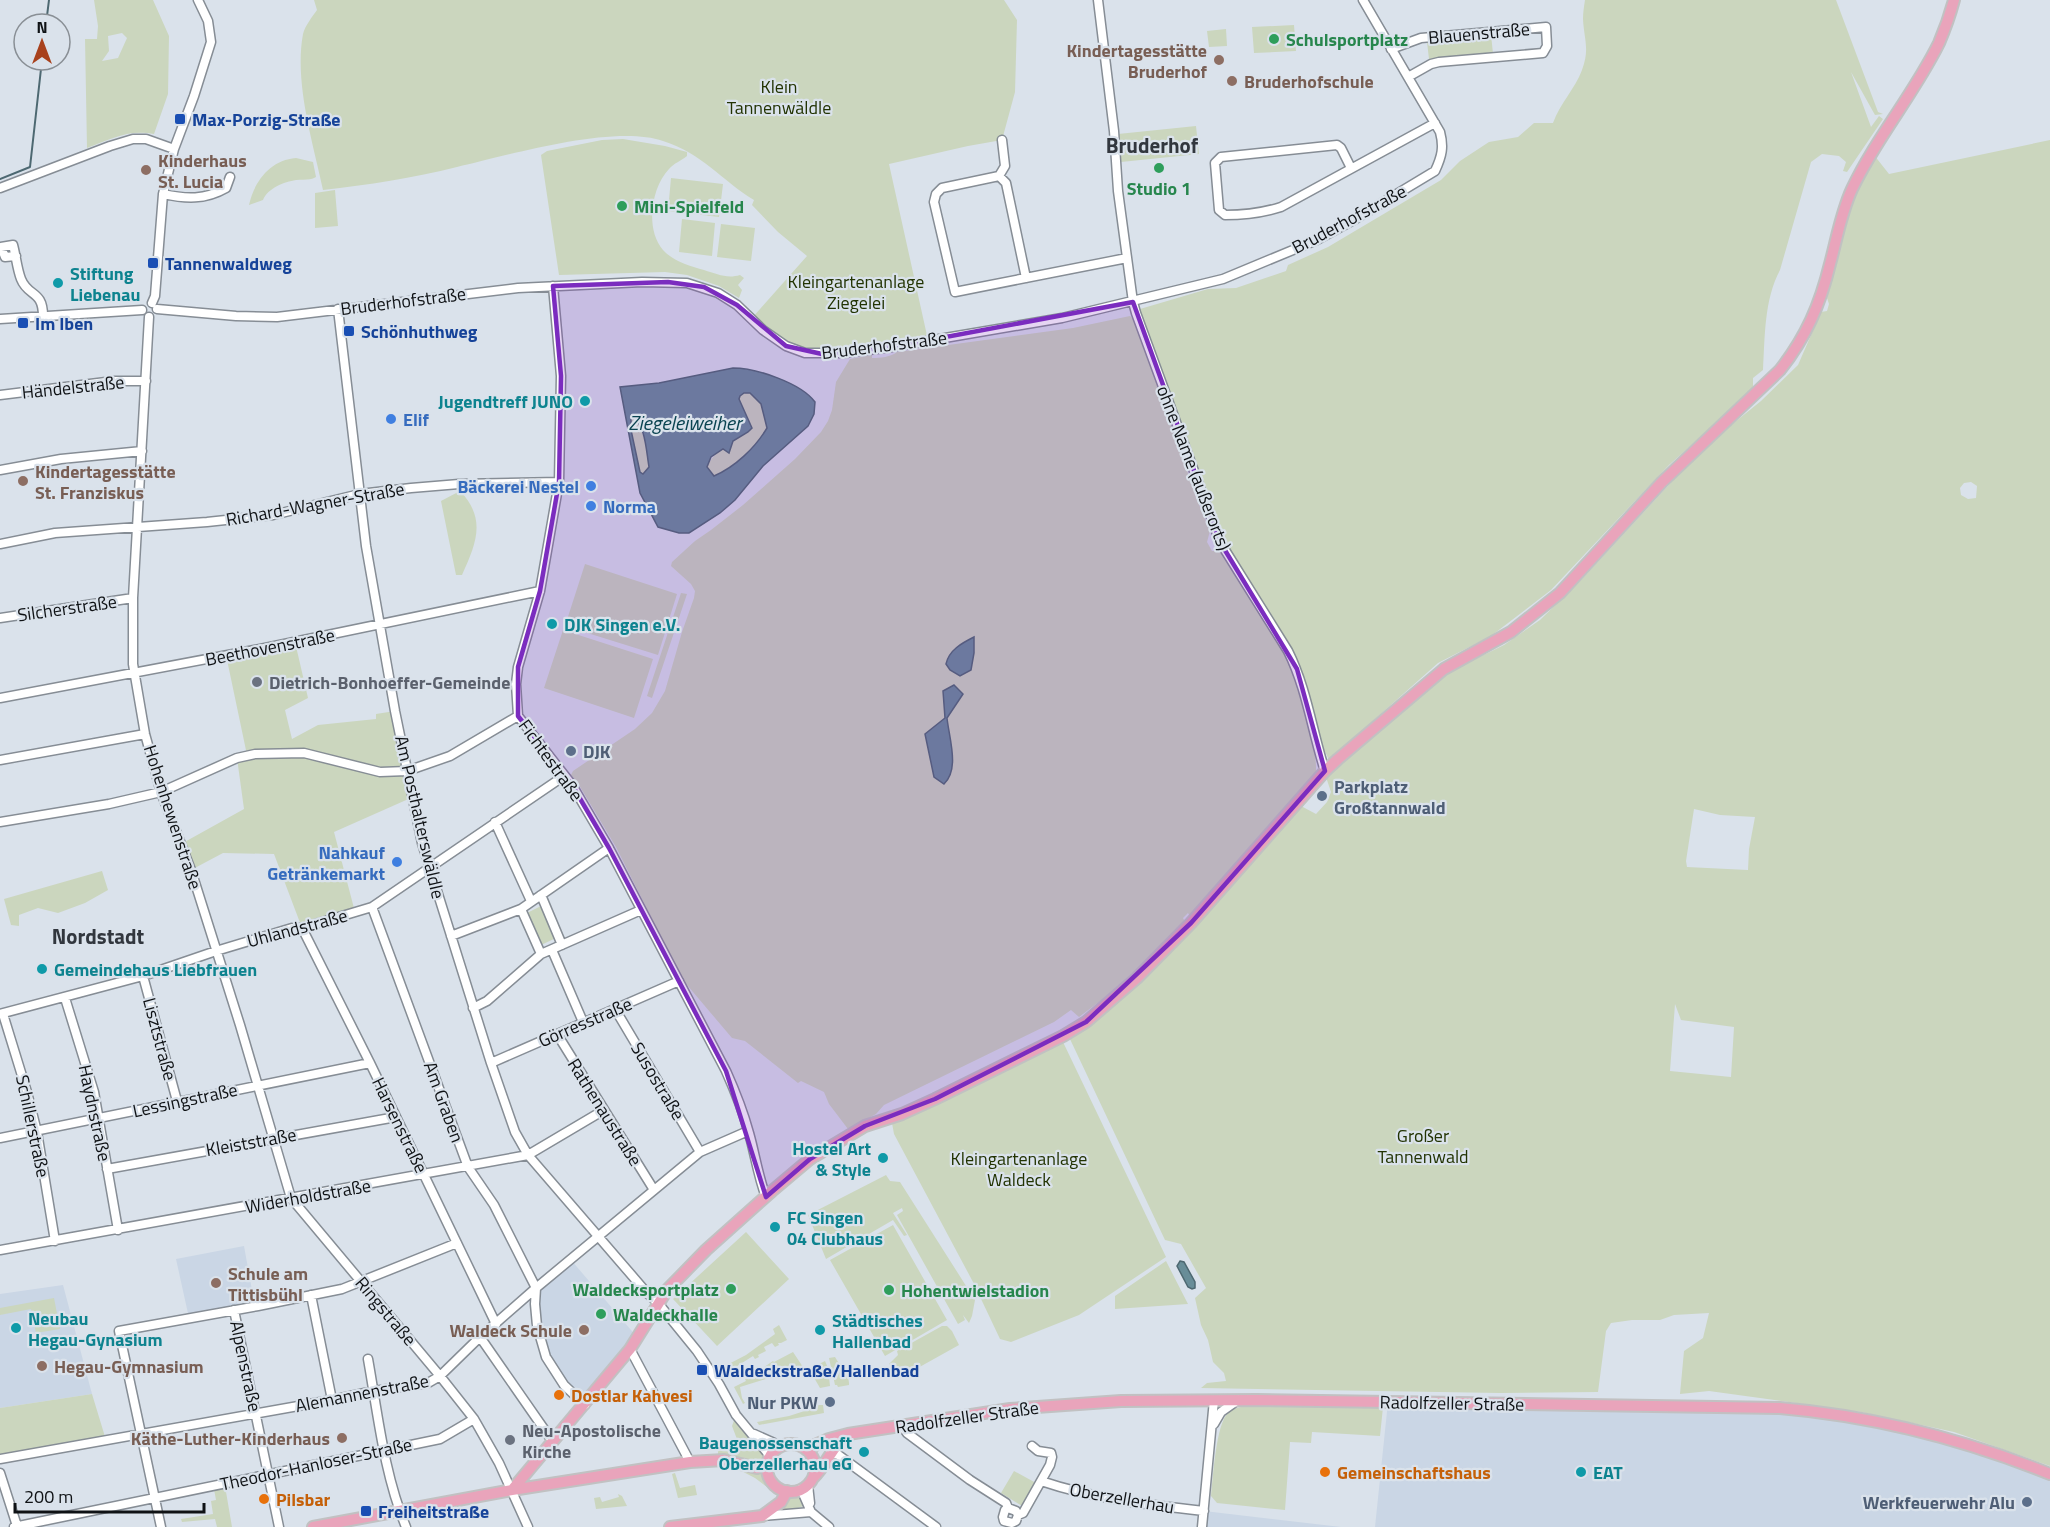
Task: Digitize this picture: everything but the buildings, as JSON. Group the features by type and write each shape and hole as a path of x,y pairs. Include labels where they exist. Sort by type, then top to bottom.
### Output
{"main road":[{"path":"512,1490 630,1349 667,1290 706,1250 766,1197 810,1159 865,1126 887,1120 927,1103 1063,1036 1086,1022 1137,978 1191,923 1325,771 1444,669 1511,632 1560,593 1662,482 1780,370 1795,352 1812,322 1830,265 1840,221 1851,191 1926,67 1945,29 1954,0"},
{"name":"Radolfzeller Straße","path":"806,1449 839,1435 1010,1409 1167,1400 1780,1408 1805,1410 1896,1426 1950,1438 2050,1474"},
{"path":"769,1460 770,1479 780,1489 787,1491 807,1484 820,1471 836,1445 848,1434"},
{"path":"313,1527 512,1490 690,1462 724,1460 758,1468 769,1460 781,1446 794,1444 806,1449 815,1464 807,1484"},
{"path":"526,1472 535,1487"},
{"path":"670,1527 716,1525 762,1516 772,1511 781,1502 787,1491"}],"street":[{"path":"0,319 146,313 146,303 154,306 163,194 174,148 195,96 211,42 208,21 198,0"},
{"name":"ohne Name (außerorts)","path":"1098,0 1133,302 1176,426 1220,542 1297,669 1305,691 1325,771"},
{"path":"1351,168 1341,148 1337,146 1221,157 1215,163 1220,210 1224,215 1239,215 1281,207 1435,123 1363,0"},
{"name":"Blauenstraße","path":"1391,49 1421,38 1546,27 1547,46 1543,52 1438,62 1408,77"},
{"name":"Bruderhofstraße","path":"154,306 250,317 288,316 474,292 553,286 687,283 704,287 737,305 763,330 786,346 805,353 822,354 892,347 1062,318 1223,279 1317,240 1435,171 1443,149 1440,132 1435,123"},
{"path":"0,188 133,139 146,139 174,148"},
{"path":"1002,140 1005,166 999,176 942,188 936,194 934,202 955,292 1127,258"},
{"path":"999,176 1006,183 1026,278"},
{"path":"163,194 194,199 212,196 226,188 230,177"},
{"path":"16,256 22,280 42,301 43,316"},
{"name":"Fichtestraße","path":"553,286 561,376 559,482 540,591 518,667 516,684 518,716 572,785 609,848 726,1071 737,1095 759,1180 766,1197"},
{"name":"Am Posthalterswäldle","path":"338,309 366,546 407,771 429,867 515,1132 528,1155 658,1303 697,1351 745,1428 769,1460"},
{"name":"Hohenhewenstraße","path":"146,313 146,381 133,598 134,674 145,734 160,792 191,870 291,1198"},
{"name":"Händelstraße","path":"0,395 114,381 146,381"},
{"path":"0,470 61,459 142,451"},
{"name":"Richard-Wagner-Straße","path":"0,544 56,533 207,522 273,514 360,494 459,484 559,482"},
{"name":"Beethovenstraße","path":"0,698 134,674 540,591"},
{"name":"Silcherstraße","path":"0,618 133,598"},
{"path":"0,822 109,804 160,792 237,758 265,753 304,753 380,772 407,771 450,756 518,716"},
{"path":"0,760 145,734"},
{"name":"Uhlandstraße","path":"1,1014 143,976 292,927 302,928 372,907 564,776"},
{"path":"495,822 531,901"},
{"path":"451,936 521,909 609,848"},
{"path":"541,895 562,945"},
{"name":"Am Graben","path":"372,907 468,1167 494,1205 536,1288"},
{"path":"521,909 541,954"},
{"path":"473,1008 486,1001 541,954 641,910"},
{"name":"Harsenstraße","path":"302,928 496,1324"},
{"path":"552,950 584,1022"},
{"name":"Lisztstraße","path":"143,976 177,1101"},
{"name":"Görresstraße","path":"491,1063 679,981"},
{"name":"Haydnstraße","path":"65,998 94,1092 118,1230"},
{"name":"Susostraße","path":"615,1009 700,1152"},
{"name":"Schillerstraße","path":"1,1014 27,1092 37,1132 55,1241"},
{"name":"Rathenaustraße","path":"556,1034 654,1190"},
{"name":"Lessingstraße","path":"0,1138 370,1063"},
{"name":"Widerholdstraße","path":"0,1250 528,1155 604,1110"},
{"name":"Kleiststraße","path":"107,1169 396,1117"},
{"name":"Alemannenstraße","path":"0,1459 428,1383 440,1376 536,1288 700,1152 748,1131"},
{"name":"Ringstraße","path":"291,1198 474,1419 499,1462 526,1527"},
{"path":"161,1527 119,1331 342,1288 457,1244"},
{"path":"536,1288 537,1326 546,1357 564,1385 585,1404"},
{"path":"311,1295 332,1400"},
{"name":"Alpenstraße","path":"234,1310 279,1527"},
{"path":"480,1337 553,1442"},
{"path":"630,1349 690,1462"},
{"path":"368,1359 384,1450 399,1510 406,1527"},
{"path":"1202,1527 1214,1400"},
{"path":"1212,1427 1221,1412 1238,1400"},
{"name":"Theodor-Hanloser-Straße","path":"15,1526 440,1439 474,1419"},
{"path":"919,1423 920,1441"},
{"path":"902,1426 970,1480 1006,1503 1008,1508"},
{"path":"745,1428 781,1446"},
{"name":"Oberzellerhau","path":"1019,1521 1052,1457 1051,1453 1038,1451 1032,1446"},
{"path":"830,1454 837,1454 936,1527"},
{"path":"0,1473 15,1526"},
{"name":"Oberzellerhau","path":"1041,1481 1074,1492 1137,1504 1204,1511"},
{"path":"807,1484 811,1512 829,1527"},
{"path":"996,1527 1008,1508"},
{"path":"1003,1517 1008,1523 1019,1521 1016,1510 1008,1508"},
{"path":"762,1516 811,1512"}],"highlighted area":[{"path":"668,282 704,287 737,305 786,346 822,354 892,347 1133,302 1220,542 1297,669 1325,771 1191,923 1086,1022 935,1099 865,1126 810,1159 766,1197 726,1071 609,848 572,785 518,716 518,667 540,591 559,482 561,376 553,286"}],"shaded area":[{"name":"Schule am Tittisbühl","path":"244,1246 255,1307 189,1318 176,1259"},
{"name":"Waldeck Schule","path":"571,1260 637,1337 585,1405 564,1385 542,1348 536,1288"},
{"name":"Hegau-Gymnasium","path":"63,1285 92,1394 0,1408 0,1294"},
{"path":"1388,1402 1780,1408 1896,1426 2050,1474 2050,1527 1375,1527"},
{"path":"1204,1511 1341,1527 1202,1527"}],"green space":[{"path":"94,0 153,0 169,36 168,94 154,134 128,134 87,148 85,39 97,39 98,26","holes":["122,33 127,38 118,58 102,61 109,51 108,36"]},
{"name":"Klein Tannenwäldle","path":"314,0 1004,0 1017,20 1015,92 1002,140 889,164 928,340 822,354 786,346 752,318 807,256 778,232 752,205 754,200 689,152 663,141 617,136 561,143 407,178 323,190 306,112 301,72 303,34 317,10"},
{"path":"1585,0 1836,0 1878,112 1883,114 1875,115 1851,72 1871,127 1879,116 1883,119 1847,172 1843,171 1846,162 1839,156 1822,154 1811,162 1771,294 1766,319 1763,370 1753,378 1753,390 1669,465 1551,590 1491,636 1438,663 1329,760 1320,741 1311,700 1295,655 1224,543 1140,309 1208,289 1236,288 1286,271 1288,265 1328,247 1441,180 1460,161 1489,142 1518,137 1534,123 1553,123 1579,77 1584,63"},
{"name":"Schulsportplatz","path":"1294,25 1296,51 1254,53 1252,27"},
{"path":"1226,29 1227,46 1209,47 1207,31"},
{"path":"1491,34 1493,54 1429,59 1427,42"},
{"path":"1196,126 1199,154 1121,162 1118,134"},
{"path":"623,139 687,152 687,156 673,165 663,177 654,197 652,220 657,241 667,254 682,263 722,276 740,275 744,278 738,285 742,290 739,298 719,286 687,275 665,272 559,275 541,155 547,151 602,140"},
{"name":"Großer Tannenwald","path":"2050,140 2050,1466 1954,1432 1861,1412 1709,1391 1680,1394 1684,1351 1703,1338 1709,1313 1674,1315 1660,1320 1611,1323 1606,1331 1598,1392 1500,1393 1201,1388 1207,1383 1226,1381 1224,1373 1213,1362 1195,1298 1206,1288 1181,1244 1165,1240 1069,1037 1122,999 1191,929 1294,811 1301,806 1316,814 1327,802 1331,792 1326,777 1403,707 1449,672 1504,645 1540,620 1582,579 1677,476 1798,365 1821,312 1827,311 1829,304 1827,298 1848,211 1874,155 1889,174","holes":["1971,482 1977,486 1976,498 1968,499 1961,495 1960,488 1964,483","1694,809 1720,815 1755,817 1748,870 1687,867","1675,1004 1681,1020 1734,1027 1731,1077 1670,1071"]},
{"path":"296,158 313,162 316,177 282,184 272,189 263,200 249,205 259,181 271,168 278,163"},
{"path":"671,178 723,184 719,217 668,211"},
{"path":"335,190 338,226 315,228 315,193"},
{"path":"682,219 715,223 712,256 679,252"},
{"path":"721,224 755,228 751,261 717,257"},
{"path":"1130,316 1134,320 1210,531 1207,542 1212,551 1219,551 1290,661 1311,731 1316,772 1191,918 1188,913 1183,918 1186,924 1116,989 1079,1017 1071,1010 1054,1022 884,1105 876,1114 848,1129 829,1104 824,1092 801,1081 798,1083 745,1041 732,1038 682,979 616,847 571,775 573,771 635,729 652,713 665,691 695,591 691,584 671,566 672,562 695,541 743,505 795,459 821,432 832,410 836,382 850,359 872,355 872,358 882,357 897,352 1073,328","holes":["963,694 947,718 953,761 926,735 945,718"]},
{"path":"750,393 761,404 767,428 744,456 714,476 707,467 716,453 752,428 739,399 739,396"},
{"path":"631,414 641,431 648,455 649,469 643,474 640,472 631,430"},
{"path":"460,491 474,512 476,532 475,542 462,575 456,575 441,501"},
{"path":"585,564 677,594 658,655 565,626"},
{"path":"681,593 687,594 652,698 647,696"},
{"path":"563,630 653,659 634,718 544,688"},
{"path":"295,642 308,698 285,710 292,739 318,725 376,719 376,714 395,711 413,797 334,832 355,912 302,928 274,854 223,853 191,870 181,844 244,809 237,758 247,755 226,655"},
{"path":"102,871 108,890 85,903 58,913 38,908 19,915 19,926 11,925 4,899"},
{"path":"541,906 556,938 541,945 527,913"},
{"name":"Kleingartenanlage Waldeck","path":"1063,1042 1166,1257 1079,1315 1011,1342 1000,1339 973,1282 894,1134 892,1123"},
{"path":"886,1175 890,1181 900,1182 975,1300 969,1323 963,1315 965,1320 958,1324 897,1215 903,1211 902,1208 893,1213 907,1235 904,1236 893,1220 826,1259 808,1215"},
{"name":"Hohentwielstadion","path":"893,1225 947,1320 885,1356 830,1260"},
{"name":"Waldecksportplatz","path":"746,1232 789,1279 717,1346 673,1299"},
{"path":"1166,1261 1188,1304 1115,1309 1115,1296"},
{"path":"54,1298 60,1329 36,1333 31,1309 0,1315 0,1308"},
{"path":"779,1325 787,1340 778,1343 779,1345 775,1347 772,1343 764,1347 766,1351 758,1355 759,1357 755,1359 753,1356 723,1375 721,1368 746,1355 775,1334 773,1329"},
{"path":"942,1326 947,1326 952,1331 959,1345 907,1374 889,1364 898,1355 897,1351"},
{"path":"793,1352 803,1367 794,1372 790,1367 769,1373 769,1378 740,1387 745,1403 743,1404 734,1387 746,1381 745,1379 752,1375 751,1372 759,1368 760,1370"},
{"path":"835,1357 846,1374 849,1385 838,1387 835,1385 829,1358"},
{"path":"825,1361 830,1386 820,1388 809,1369"},
{"path":"92,1394 106,1440 0,1459 0,1408"},
{"path":"817,1405 823,1405 824,1413 759,1425 757,1422 789,1416 817,1407"},
{"path":"1251,1405 1383,1407 1380,1436 1312,1432 1311,1443 1290,1442 1285,1510 1217,1503 1211,1496 1216,1452 1224,1419 1230,1411"},
{"path":"736,1415 745,1428 781,1446 771,1456 768,1468 771,1479 780,1489 776,1494 755,1478 718,1459 718,1451 740,1447 732,1426"},
{"path":"1014,1471 1036,1483 1022,1506 1001,1493"},
{"path":"675,1473 680,1488 695,1485 697,1495 678,1498 672,1474"},
{"path":"225,1486 232,1527 217,1527 215,1519 182,1522 181,1519 213,1514 211,1501 216,1500 214,1489"},
{"path":"801,1489 807,1505 788,1509 788,1515 772,1511 787,1491"},
{"path":"618,1494 622,1496 627,1506 596,1509 594,1498 600,1497 602,1502 619,1497"}],"water":[{"name":"Ziegeleiweiher","path":"733,368 754,371 777,378 800,389 815,402 814,414 808,426 763,466 735,500 720,513 689,533 679,533 658,527 640,493 620,387 659,383","holes":["744,393 750,393 761,404 767,428 744,456 714,476 707,467 711,457 723,449 729,453 733,441 752,428 739,399","631,415 640,425 644,438 649,467 643,474 640,472 631,430"]},
{"path":"974,637 971,670 960,676 950,670 946,664 950,655 957,648"},
{"path":"954,685 963,694 947,718 953,762 949,778 944,784 934,777 925,734 945,718 943,691"},
{"path":"1180,1261 1184,1262 1195,1282 1195,1288 1188,1287 1177,1266"}],"waterway":[{"path":"48,12 49,0"},
{"path":"0,179 30,167 41,72"}],"place":[{"name":"Schulsportplatz","path":"1274,39"},
{"name":"Kindertagesstätte Bruderhof","path":"1219,60"},
{"name":"Bruderhofschule","path":"1232,81"},
{"name":"Max-Porzig-Straße","path":"180,119"},
{"name":"Studio 1","path":"1159,168"},
{"name":"Kinderhaus St. Lucia","path":"146,170"},
{"name":"Mini-Spielfeld","path":"622,206"},
{"name":"Tannenwaldweg","path":"153,263"},
{"name":"Stiftung Liebenau","path":"58,283"},
{"name":"Im Iben","path":"23,323"},
{"name":"Schönhuthweg","path":"349,331"},
{"name":"Jugendtreff JUNO","path":"585,401"},
{"name":"Elif","path":"391,419"},
{"name":"Kindertagesstätte St. Franziskus","path":"23,481"},
{"name":"Bäckerei Nestel","path":"591,486"},
{"name":"Norma","path":"591,506"},
{"name":"DJK Singen e.V.","path":"552,624"},
{"name":"Dietrich-Bonhoeffer-Gemeinde","path":"257,682"},
{"name":"DJK","path":"571,751"},
{"name":"Parkplatz Großtannwald","path":"1322,796"},
{"name":"Nahkauf Getränkemarkt","path":"397,862"},
{"name":"Gemeindehaus Liebfrauen","path":"42,969"},
{"name":"Hostel Art & Style","path":"883,1158"},
{"name":"FC Singen 04 Clubhaus","path":"775,1227"},
{"name":"Schule am Tittisbühl","path":"216,1283"},
{"name":"Waldecksportplatz","path":"731,1289"},
{"name":"Hohentwielstadion","path":"889,1290"},
{"name":"Waldeckhalle","path":"601,1314"},
{"name":"Neubau Hegau-Gynasium","path":"16,1328"},
{"name":"Waldeck Schule","path":"584,1330"},
{"name":"Städtisches Hallenbad","path":"820,1330"},
{"name":"Hegau-Gymnasium","path":"42,1366"},
{"name":"Waldeckstraße/Hallenbad","path":"702,1370"},
{"name":"Dostlar Kahvesi","path":"559,1395"},
{"name":"Nur PKW","path":"830,1402"},
{"name":"Käthe-Luther-Kinderhaus","path":"342,1438"},
{"name":"Neu-Apostolische Kirche","path":"510,1440"},
{"name":"Baugenossenschaft Oberzellerhau eG","path":"864,1452"},
{"name":"Gemeinschaftshaus","path":"1325,1472"},
{"name":"EAT","path":"1581,1472"},
{"name":"Pilsbar","path":"264,1499"},
{"name":"Werkfeuerwehr Alu","path":"2027,1502"},
{"name":"Freiheitstraße","path":"366,1511"}],"district":[{"name":"Bruderhof","path":"1152,145"},
{"name":"Nordstadt","path":"98,936"}],"park label":[{"name":"Kleingartenanlage Ziegelei","path":"856,291"}]}
